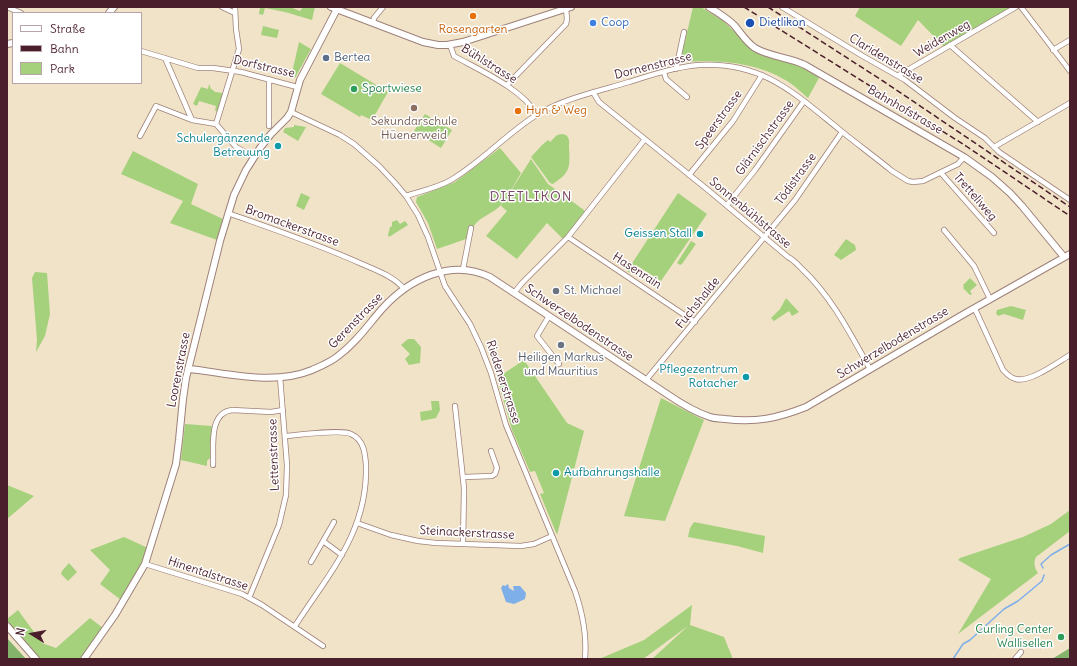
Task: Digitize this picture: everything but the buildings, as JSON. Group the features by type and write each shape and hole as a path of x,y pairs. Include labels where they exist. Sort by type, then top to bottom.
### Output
{"street":[{"path":"7,7 18,12"},
{"path":"222,7 235,13"},
{"path":"216,124 240,48 236,29 235,7"},
{"path":"373,22 374,18 383,7"},
{"name":"Bahnhofstrasse","path":"709,7 729,20 755,48 805,65 964,158 992,177 1010,193 1067,255"},
{"name":"Claridenstrasse","path":"782,7 898,76 985,138 994,147 1070,200"},
{"name":"Weidenweg","path":"898,76 1016,7"},
{"path":"1021,7 1070,71"},
{"path":"334,8 423,42 438,45 450,45 477,38 568,8 566,24 507,85"},
{"name":"Dorfstrasse","path":"142,51 200,68 214,68 233,71 297,87 334,8"},
{"path":"676,69 684,32"},
{"path":"1053,50 1070,40"},
{"name":"Bühlstrasse","path":"450,45 454,56 507,85 533,107 537,115"},
{"path":"950,45 1038,122"},
{"path":"165,58 192,120"},
{"name":"Dornenstrasse","path":"406,196 435,187 451,180 469,168 514,131 551,107 593,92 664,72 698,65 715,65 739,68 762,75 786,87 899,176 908,181 923,182 958,164 964,158"},
{"path":"664,72 666,79 687,97"},
{"name":"Speerstrasse","path":"689,175 733,122 762,75"},
{"path":"269,79 269,126"},
{"name":"Loorenstrasse","path":"84,659 115,615 145,564 176,464 182,399 228,213 238,186 254,157 271,134 288,118 291,112 297,87"},
{"name":"Sonnenbühlstrasse","path":"593,92 599,102 792,259 813,280 839,315 870,369"},
{"name":"Glärnischstrasse","path":"727,205 757,167 804,101"},
{"path":"994,147 1070,103"},
{"path":"140,136 156,106 192,120 216,124 236,146 254,157"},
{"name":"Riedenerstrasse","path":"291,112 354,144 379,166 406,196 418,215 428,237 445,286 470,324 481,347 488,364 506,425 581,607 585,629 585,659"},
{"name":"Tödistrasse","path":"764,237 794,200 842,132"},
{"path":"514,293 568,237 646,139"},
{"name":"Tretteliweg","path":"941,173 994,233"},
{"name":"Bromackerstrasse","path":"228,213 303,239 348,258 387,277 404,289"},
{"path":"463,269 471,228"},
{"path":"944,230 974,266 990,299"},
{"name":"Hasenrain","path":"568,237 695,322"},
{"name":"Fuchshalde","path":"646,380 764,237"},
{"name":"Schwerzelbodenstrasse","path":"439,272 463,269 485,275 682,404 702,413 712,414 725,419 751,421 782,416 806,407 1067,255"},
{"name":"Gerenstrasse","path":"189,368 257,377 280,377 299,374 311,370 338,356 361,334 383,308 404,289 427,276 439,272"},
{"path":"975,309 1003,370 1011,378 1018,380 1030,377 1070,355"},
{"path":"549,316 537,336 559,364"},
{"name":"Lettenstrasse","path":"249,598 277,531 284,507 288,477 280,377"},
{"path":"456,406 464,477 465,497 463,544"},
{"path":"213,465 215,424 221,414 232,410 271,412 283,410"},
{"path":"285,436 343,432 353,434 364,447 365,454 366,477 363,502 358,523 342,555 295,626"},
{"path":"464,477 492,476 495,474 497,468 491,451"},
{"path":"311,562 334,522"},
{"name":"Steinackerstrasse","path":"358,523 391,535 436,543 525,546 534,544 552,536"},
{"path":"323,541 342,555"},
{"name":"Hinentalstrasse","path":"145,564 228,589 249,598 295,626 323,646"},
{"path":"7,626 36,659"},
{"path":"1015,659 1022,652"}],"green space":[{"path":"260,7 290,7 300,11 303,7 315,7 312,20 265,8 263,15 259,14"},
{"path":"693,7 701,7 723,21 750,46 794,62 820,76 808,98 787,81 762,69 735,63 708,61 680,62"},
{"path":"860,7 1016,7 945,48 918,20 901,46 855,16"},
{"path":"263,26 279,30 277,38 261,35"},
{"path":"299,42 311,49 295,78 291,77"},
{"name":"Sportwiese","path":"340,63 388,92 372,120 361,115 360,117 321,94"},
{"path":"209,84 211,89 215,92 223,93 217,112 215,110 216,106 199,101 197,106 193,104 201,87 208,89"},
{"path":"425,114 452,130 441,148 414,131"},
{"path":"294,125 306,127 298,141 283,132 285,128 294,127"},
{"path":"557,135 566,135 569,139 569,164 563,176 553,184 550,183 531,157 548,140 550,142"},
{"path":"500,148 521,173 505,200 531,159 548,184 584,210 585,213 563,239 547,223 517,259 486,236 507,211 501,206 503,203 475,225 469,238 437,249 428,223 416,202 417,197 455,182"},
{"path":"133,151 198,184 191,204 223,219 217,240 170,223 183,201 121,174"},
{"path":"301,193 310,197 304,210 296,206"},
{"path":"678,193 707,214 661,281 636,265 630,273 627,271"},
{"path":"397,220 400,224 405,221 408,225 389,237 388,235 392,222"},
{"path":"846,239 855,245 856,250 841,260 834,255"},
{"path":"691,241 696,244 680,265 677,263"},
{"path":"35,272 47,273 50,314 45,336 36,352 37,340 32,278"},
{"path":"647,274 660,282 656,288 644,280"},
{"path":"970,278 977,285 970,291 972,294 970,295 963,288 963,285"},
{"path":"786,298 799,312 792,316 789,311 774,321 771,318 780,309"},
{"path":"1011,306 1026,310 1023,320 1004,314 998,316 996,313 997,310"},
{"path":"408,339 414,339 421,347 420,363 409,365 405,359 410,354 401,345"},
{"path":"524,360 567,423 584,431 557,535 540,494 544,493 535,471 530,472 512,430 497,378"},
{"path":"661,398 704,420 665,521 624,516"},
{"path":"431,401 439,401 440,410 436,418 421,421 420,412 432,410"},
{"path":"185,424 212,426 211,457 207,461 207,466 181,460"},
{"path":"7,485 34,496 7,519"},
{"path":"1070,510 1070,531 1036,557 1035,566 1038,573 958,634 991,579 958,560 960,558 1023,537 1051,524"},
{"path":"694,522 765,536 763,553 737,546 688,537 690,528"},
{"path":"124,537 148,548 142,563 121,600 100,584 110,570 90,550"},
{"path":"69,563 77,572 68,581 61,574"},
{"path":"692,605 690,625 724,637 733,659 652,659 688,626 643,659 599,659 644,640"},
{"path":"18,610 42,643 56,648 90,618 103,628 81,659 40,659 7,623 7,619"},
{"path":"7,638 26,659 7,659"},
{"path":"1070,648 1070,659 1052,659"}],"water":[{"path":"508,584 509,588 514,591 513,586 520,586 526,593 525,599 514,604 506,602 501,588 503,585 505,586"}],"waterway":[{"path":"1043,568 1041,564 1051,555 1070,544"},
{"path":"953,659 963,644 970,640 1004,609 1018,601 1042,581 1044,575"}],"railway":[{"path":"744,7 966,146 1070,216"},
{"path":"768,7 883,81 1070,207"}],"place":[{"name":"Rosengarten","path":"473,16"},
{"name":"Coop","path":"593,23"},
{"name":"Dietlikon","path":"750,23"},
{"name":"Bertea","path":"326,58"},
{"name":"Sportwiese","path":"354,89"},
{"name":"Sekundarschule Hüenerweid","path":"414,108"},
{"name":"Hyn & Weg","path":"518,111"},
{"name":"Schulergänzende Betreuung","path":"278,146"},
{"name":"Geissen Stall","path":"700,234"},
{"name":"St. Michael","path":"556,291"},
{"name":"Heiligen Markus und Mauritius","path":"561,345"},
{"name":"Pflegezentrum Rotacher","path":"746,377"},
{"name":"Aufbahrungshalle","path":"556,473"},
{"name":"Curling Center Wallisellen","path":"1061,637"}],"district":[{"name":"DIETLIKON","path":"531,197"}]}
